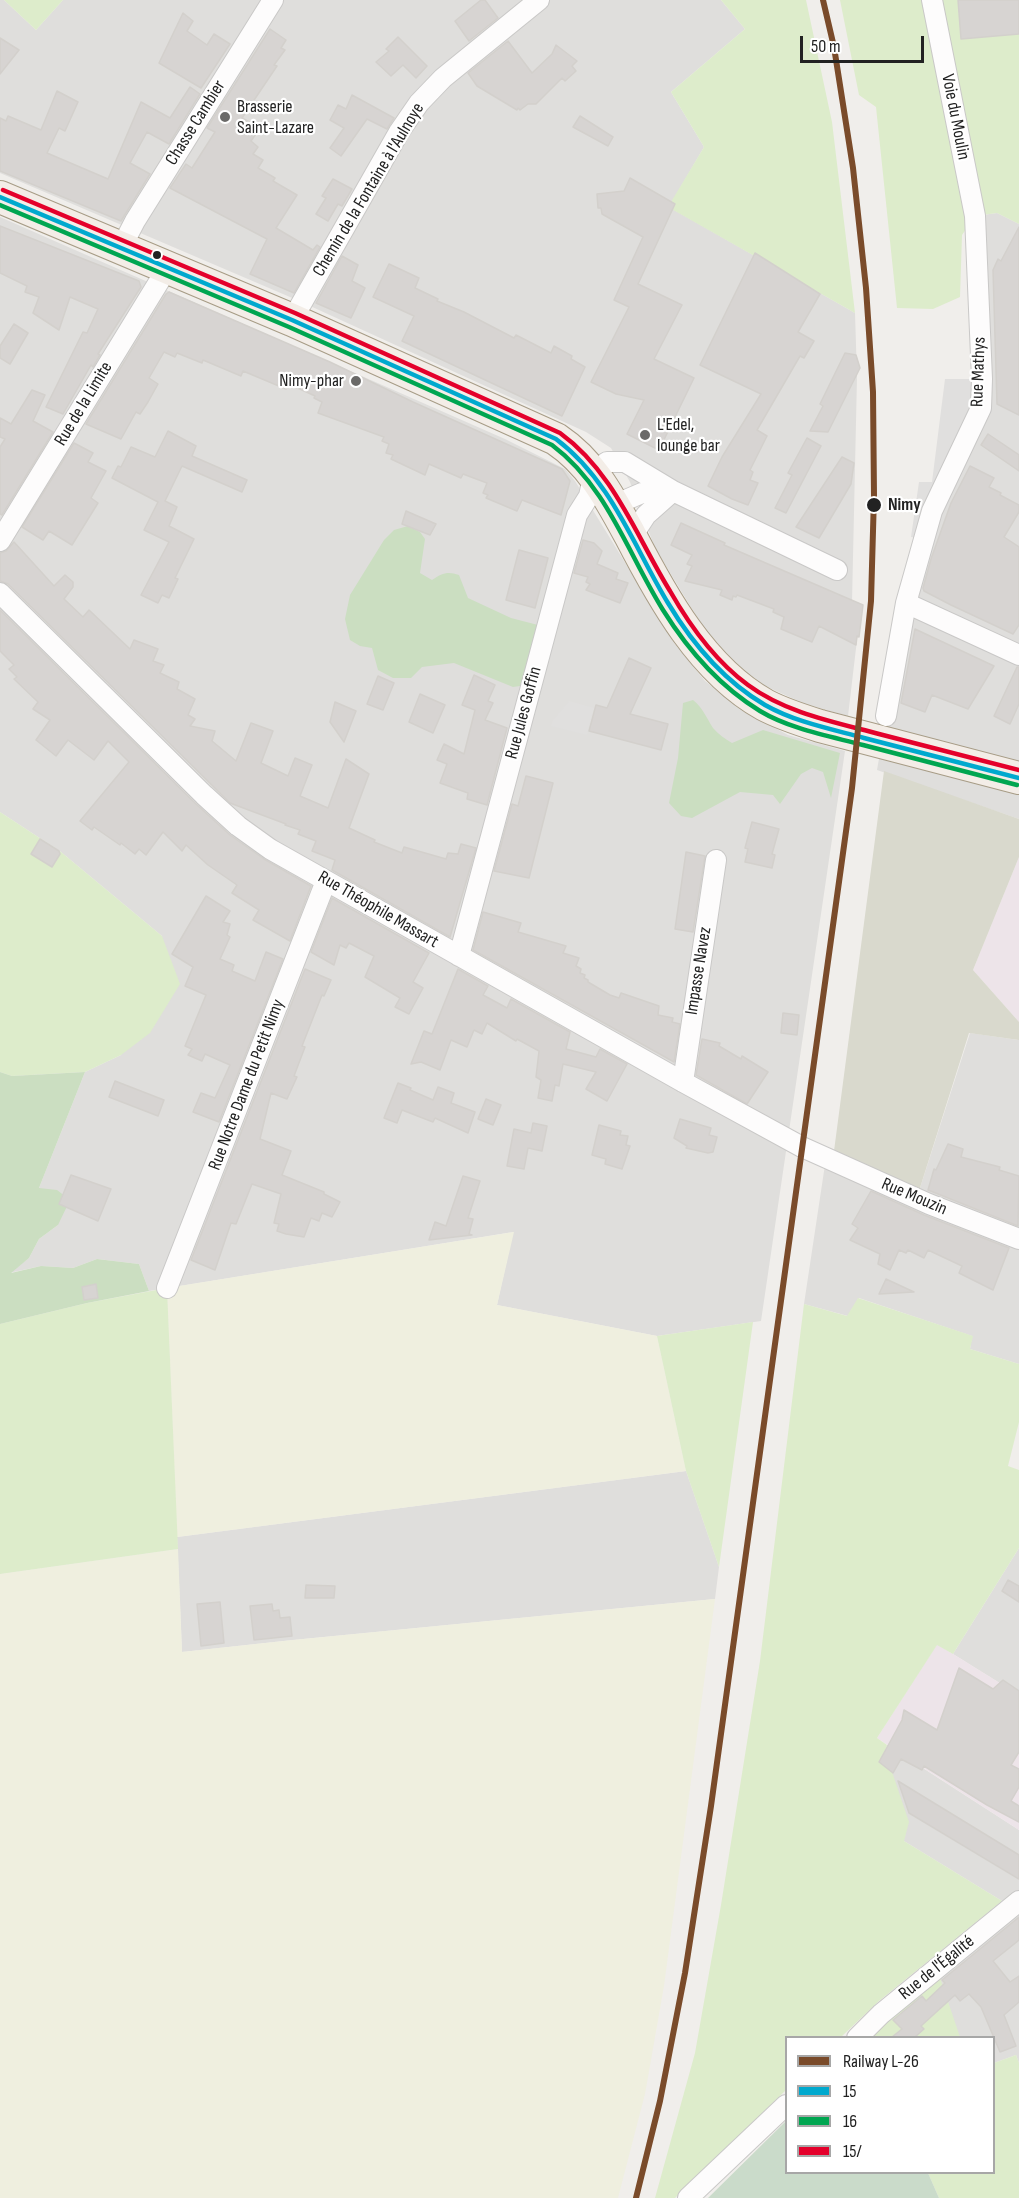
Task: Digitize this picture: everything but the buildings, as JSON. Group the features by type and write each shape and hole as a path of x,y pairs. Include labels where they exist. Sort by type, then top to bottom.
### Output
{"main road":[{"path":"0,198 292,320 556,439 570,448 594,473 672,608 708,659 745,692 765,705 820,726 888,731 1019,778"}],"street":[{"name":"Chasse Cambier","path":"121,248 135,221 273,0"},
{"name":"Chemin de la Fontaine à l'Aulnoye","path":"292,320 399,132 419,103 463,60 539,0"},
{"name":"Voie du Moulin","path":"932,0 971,199"},
{"name":"Rue Mathys","path":"888,731 906,603 932,511 981,408 976,221 971,199"},
{"name":"Rue de la Limite","path":"0,541 168,267"},
{"path":"594,473 607,462 625,462 673,491 837,570"},
{"name":"Rue Jules Goffin","path":"459,956 577,515 589,496 594,473"},
{"path":"614,505 642,493 673,491"},
{"path":"631,538 646,515 673,491"},
{"name":"Rue Théophile Massart","path":"0,593 238,826 270,849 683,1082 811,1151"},
{"path":"906,603 1019,655"},
{"name":"Impasse Navez","path":"683,1082 716,860"},
{"name":"Rue Notre Dame du Petit Nimy","path":"167,1288 326,881"},
{"name":"Rue Mouzin","path":"811,1151 929,1204 1019,1239"},
{"name":"Rue de l'Égalité","path":"858,2036 881,2014 1019,1901"},
{"path":"688,2198 785,2106"}],"shaded area":[{"path":"0,0 4,0 36,30 63,0 721,0 745,29 671,92 704,147 669,207 855,313 857,377 852,602 861,606 848,716 805,704 763,685 732,661 709,637 655,548 630,482 611,448 586,432 297,300 0,173"},
{"path":"997,213 1019,224 1019,819 877,770 906,603 981,408 975,216"},
{"path":"0,217 505,439 565,469 575,481 675,644 705,681 744,711 788,735 845,751 761,1321 657,1336 497,1305 513,1232 149,1291 139,1264 97,1259 73,1268 41,1266 9,1273 29,1258 39,1239 58,1225 39,1188 85,1072 121,1055 162,936 61,852 0,812"},
{"path":"945,379 982,379 923,539 911,537 919,482 932,482"},
{"path":"569,701 594,708 587,735 551,726 553,720"},
{"path":"884,771 1019,819 1019,857 973,970 1019,1022 1019,1040 969,1033 919,1191 834,1151"},
{"path":"1019,857 1019,1022 973,970"},
{"path":"970,1033 1019,1040 1019,1364 970,1349 972,1336 859,1298 848,1316 804,1304 826,1158 919,1191"},
{"path":"686,1471 719,1567 715,1599 182,1652 177,1537"},
{"path":"1019,1548 1019,1695 953,1654"},
{"path":"937,1644 1019,1695 1019,1830 877,1738"},
{"path":"887,1745 1019,1830 1019,2063 1016,2055 995,2063 995,2036 959,2036 932,1958 1002,1901 904,1841 885,1751"}],"green space":[{"path":"4,0 63,0 36,30"},
{"path":"721,0 806,0 832,122 855,313 668,207 704,147 671,92 745,29"},
{"path":"840,0 1019,0 1019,224 997,213 975,216 962,235 960,297 933,309 897,308 876,107 859,95"},
{"path":"408,526 420,532 425,539 420,573 432,580 445,573 459,575 468,598 511,618 538,625 520,686 513,687 454,663 422,667 411,678 393,678 378,670 372,648 360,646 350,640 345,619 350,595 384,540 394,530"},
{"path":"693,700 702,709 713,728 732,743 763,730 840,753 831,798 823,772 812,768 801,774 780,804 773,795 740,792 692,818 681,816 669,803 678,758 683,703"},
{"path":"0,812 61,852 162,936 180,984 150,1033 121,1055 85,1072 12,1076 0,1072"},
{"path":"0,1072 12,1076 85,1072 39,1188 57,1190 70,1200 58,1225 39,1239 29,1258 11,1273 41,1266 73,1268 97,1259 139,1264 149,1291 0,1324"},
{"path":"514,1232 497,1305 657,1336 686,1471 177,1537 167,1288"},
{"path":"167,1288 178,1549 0,1574 0,1324 87,1303"},
{"path":"858,1298 973,1336 970,1349 1019,1364 1019,1422 1008,1466 1019,1470 1019,1548 953,1654 937,1645 877,1738 887,1745 885,1751 909,1822 904,1841 1002,1901 879,2001 842,2036 785,2036 785,2091 675,2198 655,2198 695,2053 721,1905 760,1661 804,1304 847,1316"},
{"path":"753,1322 719,1567 686,1471 657,1336"},
{"path":"178,1549 182,1652 715,1599 664,1986 645,2094 618,2198 0,2198 0,1574"},
{"path":"937,1969 960,2036 873,2036 870,2025"},
{"path":"1016,2055 1019,2063 1019,2198 939,2198 928,2174 995,2174 995,2063"},
{"path":"785,2122 785,2174 928,2174 939,2198 708,2198"}],"rail line":[{"name":"L-26","path":"636,2198 660,2101 685,1973 711,1806 852,788 871,601 874,496 873,392 866,288 853,168 834,47 823,0"}],"transit line":[{"name":"15/","path":"3,190 295,313 560,433 579,449 610,486 695,630 714,654 748,685 778,703 811,716 1019,770"},
{"name":"15","path":"0,197 292,320 556,439 592,474 607,494 668,603 698,647 736,685 765,705 788,716 1019,778"},
{"name":"16","path":"0,205 289,327 552,445 588,480 602,500 650,589 683,639 718,679 745,701 784,723 1017,785"}],"place":[{"name":"Brasserie Saint-Lazare","path":"225,117"},
{"name":"Nimy-phar","path":"356,381"},
{"name":"L'Edel, lounge bar","path":"645,435"},
{"name":"Nimy","path":"874,505"}]}
